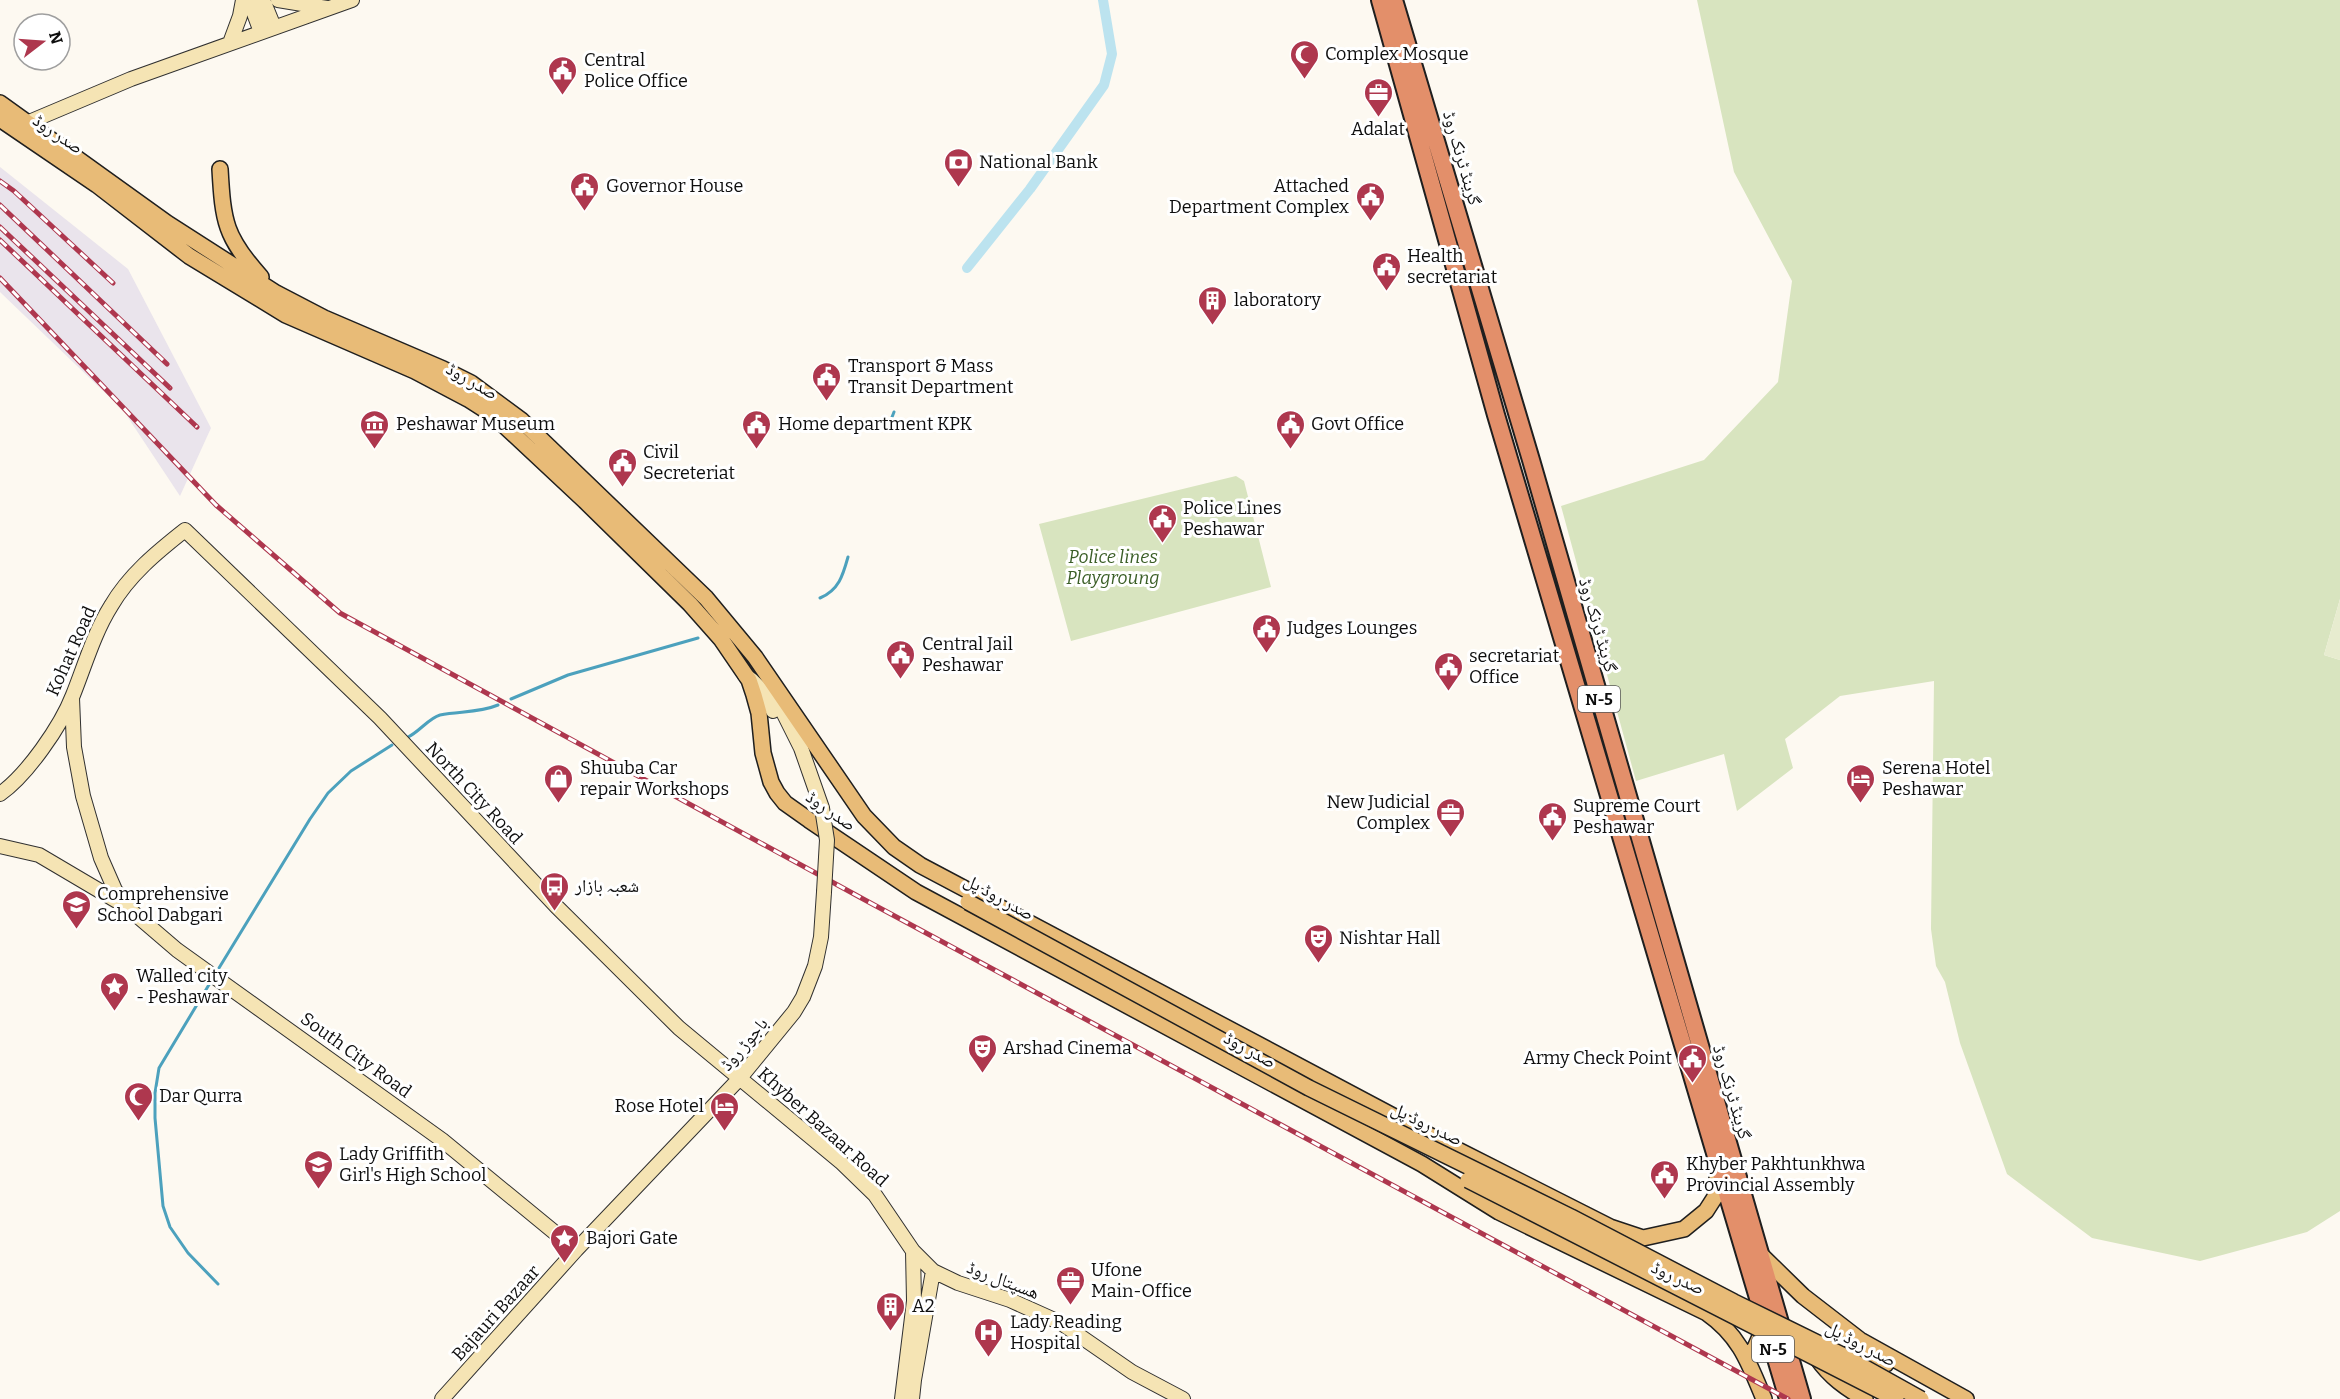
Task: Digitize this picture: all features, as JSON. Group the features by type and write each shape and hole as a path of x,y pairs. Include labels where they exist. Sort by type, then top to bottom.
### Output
{"highway":[{"name":"گرینڈ ٹرنک روڈ","path":"1380,0 1496,415 1760,1254 1802,1399"},
{"name":"گرینڈ ٹرنک روڈ","path":"1394,0 1530,460 1718,1166 1788,1399"}],"main road":[{"name":"صدر روڈ","path":"0,103 167,223 276,293 324,318 471,383 521,420 706,598 755,657 864,816 894,847 926,868 1442,1142 1610,1227 1643,1238 1684,1229 1706,1210 1715,1197 1718,1166"},
{"name":"صدر روڈ","path":"0,119 97,185 189,256 286,315 415,371 493,415 690,604 721,639 746,675 754,695 759,713 763,753 771,782 785,802 809,820 916,892 1422,1164 1475,1199 1515,1221 1707,1313 1728,1329 1747,1358 1762,1398"},
{"path":"220,169 222,205 228,234 247,261 276,293"},
{"name":"صدر روڈ پل","path":"926,868 943,887 968,902 1309,1088 1571,1217 1842,1355 1921,1399"},
{"name":"صدر روڈ پل","path":"1422,1164 1468,1180 1896,1399"},
{"path":"1760,1254 1803,1296 1860,1340 1956,1399"},
{"path":"1747,1358 1758,1342 1765,1324"},
{"path":"1842,1355 1872,1357 1956,1399"},
{"path":"1817,1358 1825,1371 1842,1386 1865,1399"}],"street":[{"path":"230,42 240,16 243,0"},
{"path":"249,0 268,29"},
{"path":"263,0 268,29"},
{"path":"278,0 329,9"},
{"path":"29,122 230,42 352,0"},
{"name":"Kohat Road","path":"0,794 22,775 47,741 72,697 88,653 111,605 149,558 185,530"},
{"name":"North City Road","path":"185,530 380,718 556,906 671,1020 740,1078"},
{"name":"باجوڑ روڈ","path":"576,1250 740,1078 794,1012 806,991 815,966 821,937 827,840 821,808 801,748 755,657"},
{"name":"باجوڑ روڈ","path":"746,675 757,682 762,690 812,795 821,808"},
{"name":"South City Road","path":"72,697 74,747 83,796 101,858 115,890 128,908 177,950 442,1140 576,1250"},
{"path":"0,846 39,855 128,908"},
{"name":"Khyber Bazaar Road","path":"740,1078 841,1162 875,1195 914,1251 933,1271"},
{"name":"Bajauri Bazaar","path":"442,1399 576,1250"},
{"path":"902,1399 914,1301 914,1251"},
{"path":"912,1399 933,1271"},
{"name":"ھسپتال روڈ","path":"933,1271 958,1283 1010,1300 1061,1323 1132,1372 1183,1399"}],"shaded area":[{"path":"0,167 128,269 211,428 180,496 123,410 0,292"}],"green space":[{"path":"1697,0 2340,0 2340,599 2324,655 2340,660 2340,1211 2307,1232 2200,1261 2092,1238 2007,1174 1960,1043 1945,982 1936,966 1931,929 1934,681 1840,696 1785,739 1793,768 1737,811 1724,754 1636,781 1561,506 1704,460 1778,382 1792,281 1734,172"},
{"name":"Police lines Playgroung","path":"1236,476 1244,481 1271,587 1071,641 1039,524"},
{"path":"2340,599 2340,660 2324,655"}],"waterway":[{"path":"967,268 1030,189 1104,85 1112,54 1103,0"},
{"path":"887,430 894,412"},
{"path":"820,598 836,586 848,557"},
{"path":"511,699 568,675 698,638"},
{"path":"408,737 440,715 477,711 498,705"},
{"path":"219,968 328,793 351,771 392,745"},
{"path":"210,983 159,1068 155,1093 155,1118 163,1206 170,1227 188,1253 218,1284"}],"railway":[{"path":"0,181 14,191 113,283"},
{"path":"0,205 167,364"},
{"path":"0,227 170,388"},
{"path":"0,240 197,427"},
{"path":"0,278 216,505 340,613 1788,1399"}],"place":[{"name":"Complex Mosque","path":"1304,80"},
{"name":"Central Police Office","path":"563,96"},
{"name":"Adalat","path":"1378,118"},
{"name":"National Bank","path":"958,188"},
{"name":"Governor House","path":"585,212"},
{"name":"Attached Department Complex","path":"1370,222"},
{"name":"Health secretariat","path":"1386,292"},
{"name":"laboratory","path":"1213,326"},
{"name":"Transport & Mass Transit Department","path":"827,402"},
{"name":"Peshawar Museum","path":"375,450"},
{"name":"Home department KPK","path":"757,450"},
{"name":"Govt Office","path":"1290,450"},
{"name":"Civil Secreteriat","path":"622,488"},
{"name":"Police Lines Peshawar","path":"1162,544"},
{"name":"Judges Lounges","path":"1266,654"},
{"name":"Central Jail Peshawar","path":"901,680"},
{"name":"secretariat Office","path":"1448,692"},
{"name":"Shuuba Car repair Workshops","path":"559,804"},
{"name":"Serena Hotel Peshawar","path":"1861,804"},
{"name":"New Judicial Complex","path":"1451,838"},
{"name":"Supreme Court Peshawar","path":"1552,842"},
{"name":"شعبہ بازار","path":"554,912"},
{"name":"Comprehensive School Dabgari","path":"76,930"},
{"name":"Nishtar Hall","path":"1318,964"},
{"name":"Walled city - Peshawar","path":"115,1012"},
{"name":"Arshad Cinema","path":"982,1074"},
{"name":"Army Check Point","path":"1693,1084"},
{"name":"Dar Qurra","path":"138,1122"},
{"name":"Rose Hotel","path":"725,1132"},
{"name":"Lady Griffith Girl's High School","path":"318,1190"},
{"name":"Khyber Pakhtunkhwa Provincial Assembly","path":"1665,1200"},
{"name":"Bajori Gate","path":"565,1264"},
{"name":"Ufone Main-Office","path":"1070,1306"},
{"name":"A2","path":"891,1332"},
{"name":"Lady Reading Hospital","path":"989,1358"}]}
